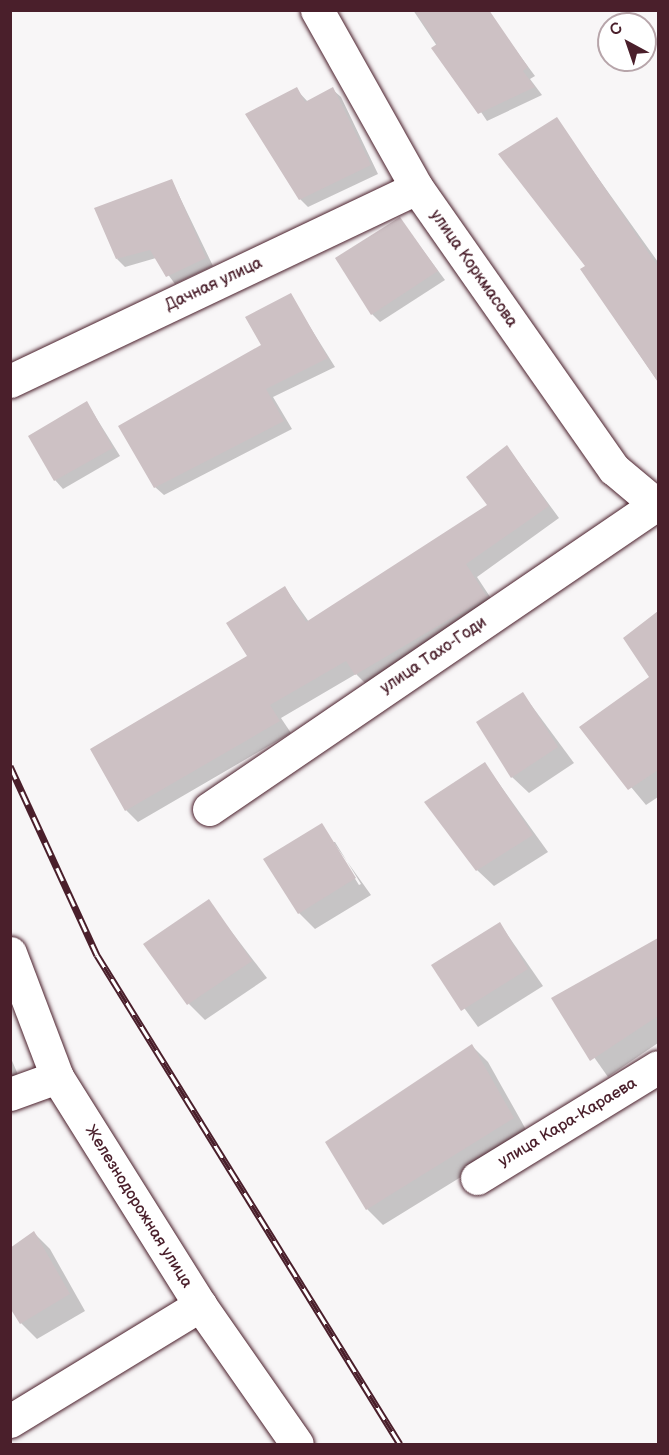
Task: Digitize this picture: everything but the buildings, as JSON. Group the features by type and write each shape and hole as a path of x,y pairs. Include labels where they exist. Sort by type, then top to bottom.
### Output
{"street":[{"name":"улица Коркмасова","path":"317,10 417,188 614,469 658,505"},
{"name":"Дачная улица","path":"10,381 417,188"},
{"name":"улица Тахо-Годи","path":"209,809 658,505"},
{"name":"Железнодорожная улица","path":"10,953 57,1077 200,1305 297,1444"},
{"name":"улица Кара-Караева","path":"477,1178 658,1067"},
{"path":"10,1094 57,1077"},
{"path":"10,1421 200,1305"}],"railway":[{"path":"10,766 97,955 400,1444"}]}
